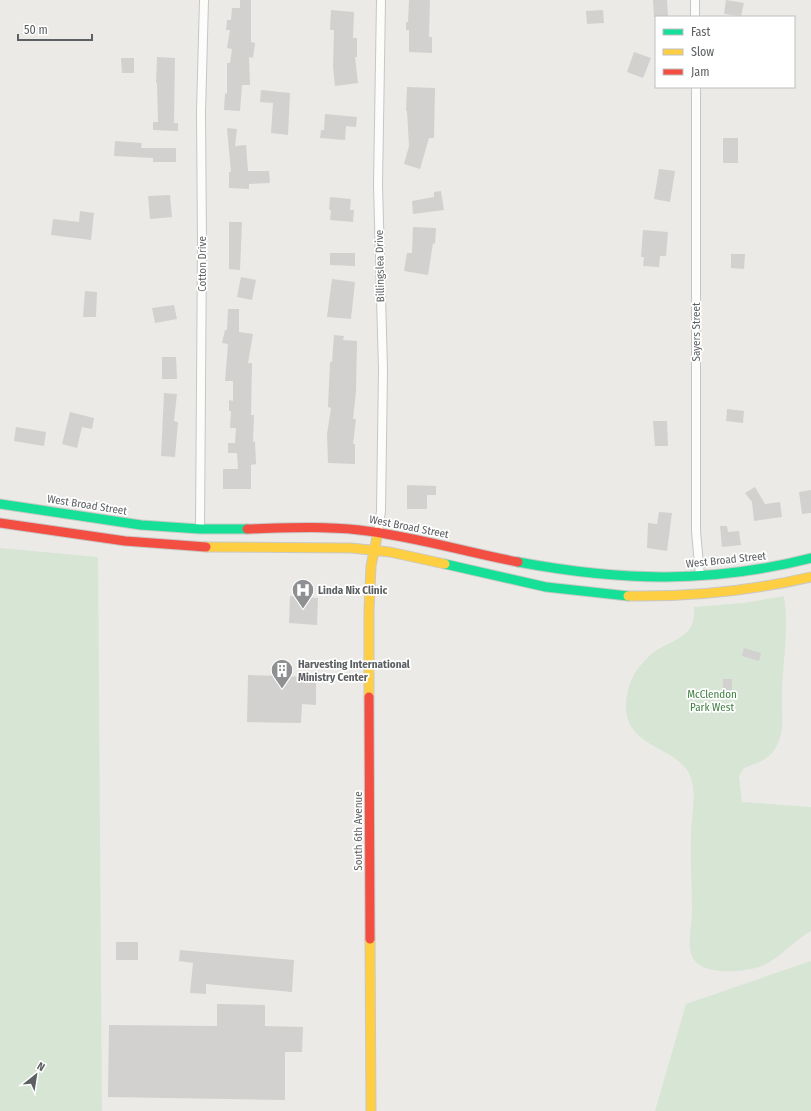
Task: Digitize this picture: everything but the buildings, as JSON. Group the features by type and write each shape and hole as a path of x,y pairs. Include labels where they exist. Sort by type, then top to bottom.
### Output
{"main road":[{"name":"West Broad Street","path":"0,504 108,521 200,529 311,528 378,532 515,562 628,578 700,576 759,570 811,558"},
{"path":"0,522 110,539 200,547 329,546 375,550 445,564 508,580 546,587 623,596 702,595 764,588 811,578"},
{"path":"200,529 200,547"},
{"name":"South 6th Avenue","path":"371,1111 369,611 371,566 378,532"},
{"path":"700,576 702,595"}],"street":[{"name":"Cotton Drive","path":"200,529 202,253 201,112 204,0"},
{"name":"Billingslea Drive","path":"378,532 381,511 383,370 378,185 381,0"},
{"path":"695,0 695,16"},
{"name":"Sayers Street","path":"696,88 696,532 700,576"}],"green space":[{"path":"0,548 98,557 102,1111 0,1111"},
{"name":"McClendon Park West","path":"784,596 786,632 781,734 776,747 770,755 744,768 739,776 742,802 811,807 811,931 775,959 762,966 737,971 717,971 701,966 695,961 690,950 692,911 691,828 694,799 691,778 685,767 674,758 638,735 630,725 626,710 629,684 634,674 645,660 660,648 675,641 687,632 694,618 694,607 744,603"},
{"path":"811,961 811,1111 655,1111 686,1004"}],"traffic: fast":[{"path":"0,504 141,525 200,529 247,529"},
{"path":"518,562 593,573 665,577 701,576 737,572 811,558"},
{"path":"445,564 546,587 628,596"}],"traffic: slow":[{"path":"369,697 369,611 371,566 378,532"},
{"path":"206,547 351,548 390,552 445,564"},
{"path":"628,596 720,592 766,586 811,577"},
{"path":"370,939 371,1111"}],"traffic: jam":[{"path":"0,523 125,541 206,547"},
{"path":"247,529 317,528 359,530 419,540 518,562"},
{"path":"369,697 370,939"}],"place":[{"name":"Linda Nix Clinic","path":"303,610"},
{"name":"Harvesting International Ministry Center","path":"282,690"}]}
